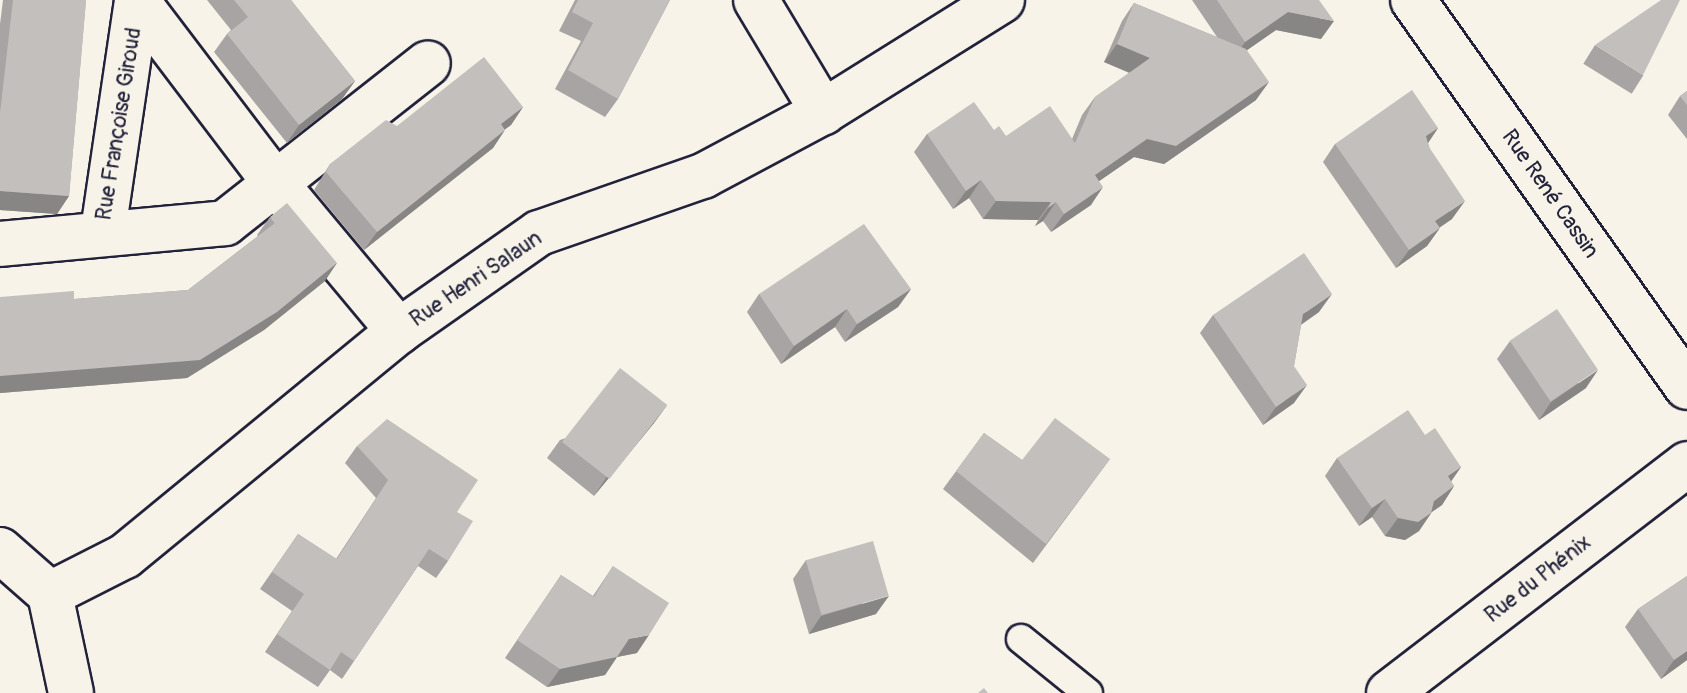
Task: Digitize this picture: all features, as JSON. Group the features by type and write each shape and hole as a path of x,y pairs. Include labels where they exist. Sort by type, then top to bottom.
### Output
{"street":[{"path":"756,0 823,112"},
{"name":"Rue Henri Salaun","path":"50,594 125,556 399,331 539,233 703,176 823,112 1002,0"},
{"name":"Rue René Cassin","path":"1413,0 1687,387"},
{"name":"Rue Françoise Giroud","path":"103,231 137,1 273,180 399,331"},
{"name":"Rue Françoise Giroud","path":"0,244 103,231 225,223 273,180 428,63"},
{"name":"Rue du Phénix","path":"1389,693 1687,464"},
{"path":"0,550 50,594 71,693"}],"lane":[{"path":"1021,639 1088,693"}],"building":[{"path":"13,0 86,0 69,196 0,191 0,113"},
{"path":"234,0 291,0 355,81 299,125 227,34 248,17"},
{"path":"578,0 670,0 618,99 568,70 593,23 572,12"},
{"path":"1217,0 1319,0 1334,21 1288,12 1245,42"},
{"path":"1661,0 1680,0 1643,75 1595,45"},
{"path":"1134,3 1246,49 1269,82 1176,146 1147,139 1095,175 1103,187 1064,214 1056,202 1048,208 1051,202 996,201 981,180 966,191 927,134 974,102 994,130 999,126 1006,136 1050,106 1075,143 1095,97 1150,58 1117,44"},
{"path":"484,57 523,107 501,124 505,130 377,232 326,172 330,164 386,120 397,126"},
{"path":"1412,90 1438,128 1426,136 1429,147 1465,201 1435,221 1440,228 1409,250 1335,144"},
{"path":"1687,91 1687,105 1680,96"},
{"path":"287,203 337,263 277,312 200,360 0,376 0,297 74,291 74,299 188,290 275,223 270,217"},
{"path":"864,224 911,289 857,324 847,309 794,346 759,294"},
{"path":"1304,253 1332,294 1303,314 1294,366 1307,385 1276,407 1213,315"},
{"path":"1557,309 1598,370 1551,401 1510,341"},
{"path":"620,368 667,405 609,479 562,442"},
{"path":"1408,410 1425,435 1435,428 1461,467 1448,476 1454,486 1434,501 1431,513 1418,522 1398,518 1385,499 1372,508 1337,458"},
{"path":"1055,418 1110,459 1046,544 956,471 984,433 1022,460"},
{"path":"387,419 478,480 457,512 473,521 448,561 429,549 354,661 341,652 330,670 277,634 304,594 272,572 298,534 337,559 388,480 357,446"},
{"path":"873,541 889,596 821,615 806,560"},
{"path":"613,566 669,603 649,635 629,639 617,657 560,669 517,640 561,575 594,597"},
{"path":"1687,576 1687,651 1674,660 1638,609"}]}
